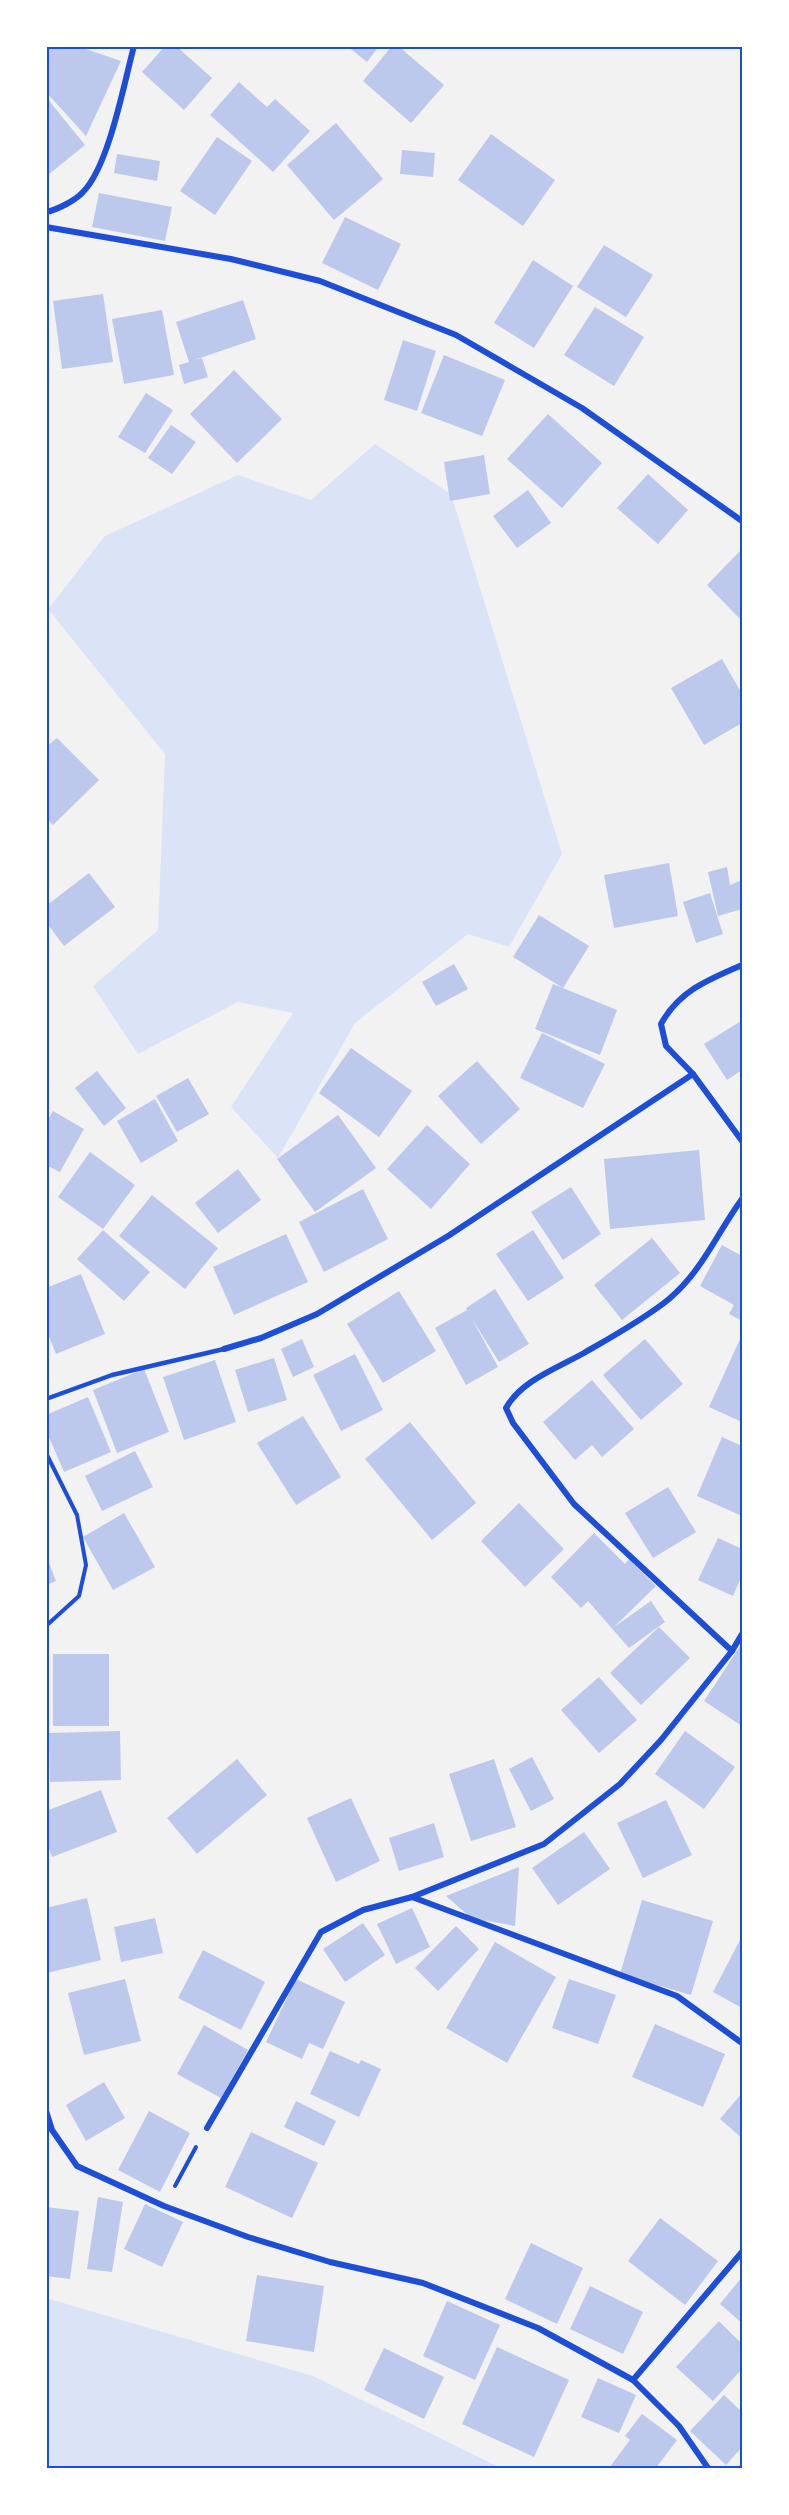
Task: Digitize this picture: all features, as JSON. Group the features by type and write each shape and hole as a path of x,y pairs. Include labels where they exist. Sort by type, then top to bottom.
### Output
{"street":[{"path":"46,212 83,192 99,165 113,124 134,46"},
{"path":"46,227 231,259 320,281 456,335 582,408 742,521"},
{"path":"742,965 697,984 670,1008 661,1024 666,1046 693,1074 742,1141"},
{"path":"224,1349 261,1338 317,1314 448,1236 693,1074"},
{"path":"732,1651 574,1504 513,1423 506,1408 512,1396 527,1385 591,1349 669,1299 706,1259 742,1199"},
{"path":"207,2128 321,1932 363,1910 412,1897 544,1844 620,1784 661,1740 732,1651 742,1634"},
{"path":"412,1897 676,1996 742,2043"},
{"path":"46,2111 49,2130 77,2166 164,2206 248,2237 330,2262 423,2283 538,2328 633,2380 679,2426 708,2469"},
{"path":"633,2380 742,2252"}],"lane":[{"path":"46,1399 112,1375 224,1349"}],"path":[{"path":"46,1453 77,1515 86,1565 79,1596 46,1626"},
{"path":"164,2206 207,2128"}],"shaded area":[{"path":"375,444 451,494 562,854 509,947 468,934 355,1023 278,1158 231,1107 293,1013 238,1002 138,1054 93,986 158,930 165,754 48,609 105,536 238,475 311,500"},
{"path":"46,2298 313,2376 501,2468 47,2468"}],"building":[{"path":"49,46 77,46 121,61 86,136 46,92 46,53"},
{"path":"165,46 176,46 212,78 184,110 142,72"},
{"path":"347,46 379,46 367,62"},
{"path":"392,46 398,46 444,85 411,123 363,81"},
{"path":"239,82 267,107 275,99 310,131 273,172 210,115"},
{"path":"46,97 85,145 48,175 46,173"},
{"path":"336,123 383,179 334,220 287,165"},
{"path":"491,134 555,180 523,226 458,180"},
{"path":"217,137 252,161 215,215 180,191"},
{"path":"402,150 435,153 433,177 400,174"},
{"path":"117,154 160,161 157,181 114,173"},
{"path":"99,193 172,207 165,241 92,227"},
{"path":"345,217 401,244 378,290 322,263"},
{"path":"604,245 653,275 626,317 577,287"},
{"path":"533,260 573,286 534,348 494,323"},
{"path":"103,294 113,362 62,369 53,301"},
{"path":"243,300 256,339 194,360 202,358 208,377 184,384 179,365 189,362 176,322"},
{"path":"595,307 644,337 614,386 564,355"},
{"path":"162,310 174,375 124,384 112,319"},
{"path":"403,340 436,351 417,411 384,400"},
{"path":"444,355 505,380 482,436 421,413"},
{"path":"234,370 282,419 237,463 190,414"},
{"path":"146,393 173,410 145,453 118,437"},
{"path":"548,414 602,463 562,508 507,459"},
{"path":"171,425 196,442 172,474 148,458"},
{"path":"484,455 490,494 450,501 444,462"},
{"path":"648,474 688,510 658,544 617,508"},
{"path":"528,490 551,523 517,548 493,516"},
{"path":"742,549 742,621 707,585"},
{"path":"722,659 742,694 742,723 704,745 671,688"},
{"path":"57,738 99,780 53,825 46,818 46,747"},
{"path":"669,863 678,916 614,928 604,875"},
{"path":"727,867 730,885 742,880 742,909 718,916 708,872"},
{"path":"89,873 115,907 64,946 46,922 46,906"},
{"path":"710,893 723,934 696,943 683,902"},
{"path":"539,915 589,946 563,988 513,957"},
{"path":"454,964 468,989 436,1006 422,982"},
{"path":"553,984 617,1010 600,1055 535,1029"},
{"path":"741,1021 742,1070 727,1080 704,1044"},
{"path":"542,1033 605,1064 583,1108 520,1078"},
{"path":"351,1048 412,1091 379,1137 319,1093"},
{"path":"477,1061 520,1109 481,1144 438,1096"},
{"path":"97,1071 126,1108 104,1126 75,1088"},
{"path":"188,1078 209,1114 177,1132 156,1096"},
{"path":"155,1099 178,1141 141,1163 117,1121"},
{"path":"53,1111 84,1129 60,1172 46,1165 46,1123"},
{"path":"338,1115 376,1168 315,1212 277,1159"},
{"path":"427,1125 470,1164 431,1209 387,1169"},
{"path":"699,1150 705,1220 610,1229 604,1159"},
{"path":"90,1152 135,1185 103,1229 58,1197"},
{"path":"238,1169 261,1200 218,1233 195,1203"},
{"path":"571,1187 601,1234 563,1260 531,1212"},
{"path":"363,1189 388,1239 324,1272 299,1222"},
{"path":"152,1195 218,1248 185,1289 119,1236"},
{"path":"103,1230 150,1272 124,1301 77,1259"},
{"path":"533,1230 564,1278 528,1301 496,1254"},
{"path":"286,1234 308,1282 234,1315 213,1267"},
{"path":"652,1238 680,1273 622,1320 594,1285"},
{"path":"722,1245 742,1256 742,1321 729,1314 734,1305 700,1286"},
{"path":"81,1274 105,1334 56,1354 46,1329 46,1288"},
{"path":"495,1289 529,1344 499,1362 472,1319 498,1367 466,1385 435,1328 467,1310 466,1308"},
{"path":"399,1291 436,1351 383,1383 347,1324"},
{"path":"302,1339 314,1367 293,1377 281,1349"},
{"path":"645,1339 683,1384 641,1420 603,1375"},
{"path":"740,1339 742,1340 742,1422 709,1407"},
{"path":"355,1354 383,1410 341,1431 313,1375"},
{"path":"274,1358 287,1400 248,1412 235,1370"},
{"path":"215,1360 236,1422 184,1440 163,1377"},
{"path":"144,1369 169,1432 117,1453 93,1390"},
{"path":"592,1380 634,1429 602,1457 592,1445 575,1460 543,1422"},
{"path":"88,1397 111,1452 64,1472 46,1430 46,1415"},
{"path":"303,1416 341,1477 296,1505 257,1443"},
{"path":"410,1422 476,1503 432,1540 365,1459"},
{"path":"722,1437 742,1446 742,1516 697,1496"},
{"path":"135,1451 153,1487 102,1511 85,1476"},
{"path":"668,1487 696,1532 653,1558 625,1513"},
{"path":"519,1503 564,1549 525,1587 481,1541"},
{"path":"124,1513 155,1567 113,1590 83,1537"},
{"path":"594,1533 625,1564 629,1559 656,1586 614,1627 651,1601 665,1622 629,1648 588,1601 581,1608 551,1577"},
{"path":"718,1538 742,1549 742,1575 733,1596 698,1580"},
{"path":"46,1555 56,1581 46,1585"},
{"path":"659,1627 690,1658 641,1705 610,1673"},
{"path":"742,1646 742,1726 704,1701"},
{"path":"53,1654 109,1654 109,1726 53,1726"},
{"path":"599,1677 637,1720 599,1753 561,1710"},
{"path":"120,1731 121,1780 50,1782 49,1733"},
{"path":"685,1731 735,1767 704,1809 655,1774"},
{"path":"532,1757 554,1799 531,1811 509,1769"},
{"path":"237,1759 267,1795 197,1854 167,1818"},
{"path":"494,1759 516,1827 471,1841 449,1774"},
{"path":"101,1790 117,1832 52,1857 46,1840 46,1811"},
{"path":"351,1798 380,1861 336,1882 307,1818"},
{"path":"666,1800 692,1855 643,1878 617,1823"},
{"path":"434,1823 444,1857 399,1871 389,1838"},
{"path":"584,1832 610,1869 558,1905 532,1868"},
{"path":"519,1867 515,1926 471,1918 446,1896"},
{"path":"87,1898 101,1960 47,1973 46,1908"},
{"path":"642,1900 713,1921 691,1995 620,1974"},
{"path":"412,1908 430,1947 396,1964 377,1924"},
{"path":"155,1918 163,1953 121,1962 114,1927"},
{"path":"363,1923 385,1955 345,1982 323,1949"},
{"path":"456,1926 479,1949 438,1991 415,1968"},
{"path":"742,1936 742,2008 713,1992"},
{"path":"495,1942 556,1977 507,2063 446,2028"},
{"path":"203,1950 265,1982 241,2030 178,1998"},
{"path":"125,1979 141,2041 84,2055 68,1993"},
{"path":"296,1979 345,2002 323,2049 309,2043 302,2059 266,2042"},
{"path":"569,1979 616,1995 598,2044 552,2028"},
{"path":"655,2024 725,2054 703,2107 632,2077"},
{"path":"204,2025 248,2050 221,2098 177,2074"},
{"path":"330,2051 359,2064 361,2060 381,2069 359,2117 310,2094"},
{"path":"104,2082 125,2118 86,2141 66,2105"},
{"path":"742,2093 742,2138 720,2119"},
{"path":"296,2101 336,2121 324,2146 284,2127"},
{"path":"149,2111 190,2133 160,2192 118,2170"},
{"path":"251,2132 318,2163 292,2218 225,2187"},
{"path":"98,2197 123,2202 112,2272 87,2269"},
{"path":"145,2204 183,2222 162,2267 124,2249"},
{"path":"46,2207 79,2211 70,2279 46,2276"},
{"path":"660,2218 718,2261 685,2305 628,2261"},
{"path":"531,2243 583,2268 557,2324 505,2299"},
{"path":"257,2275 324,2286 314,2352 246,2341"},
{"path":"742,2277 742,2323 720,2304"},
{"path":"590,2286 643,2312 623,2354 570,2329"},
{"path":"447,2301 500,2325 475,2380 423,2356"},
{"path":"719,2321 742,2344 742,2369 713,2401 676,2367"},
{"path":"497,2347 569,2380 534,2457 462,2424"},
{"path":"384,2348 444,2377 424,2419 364,2390"},
{"path":"598,2378 636,2395 619,2433 581,2417"},
{"path":"724,2395 742,2412 742,2447 726,2465 690,2431"},
{"path":"642,2414 677,2440 656,2468 609,2468 630,2440 625,2436"}]}
